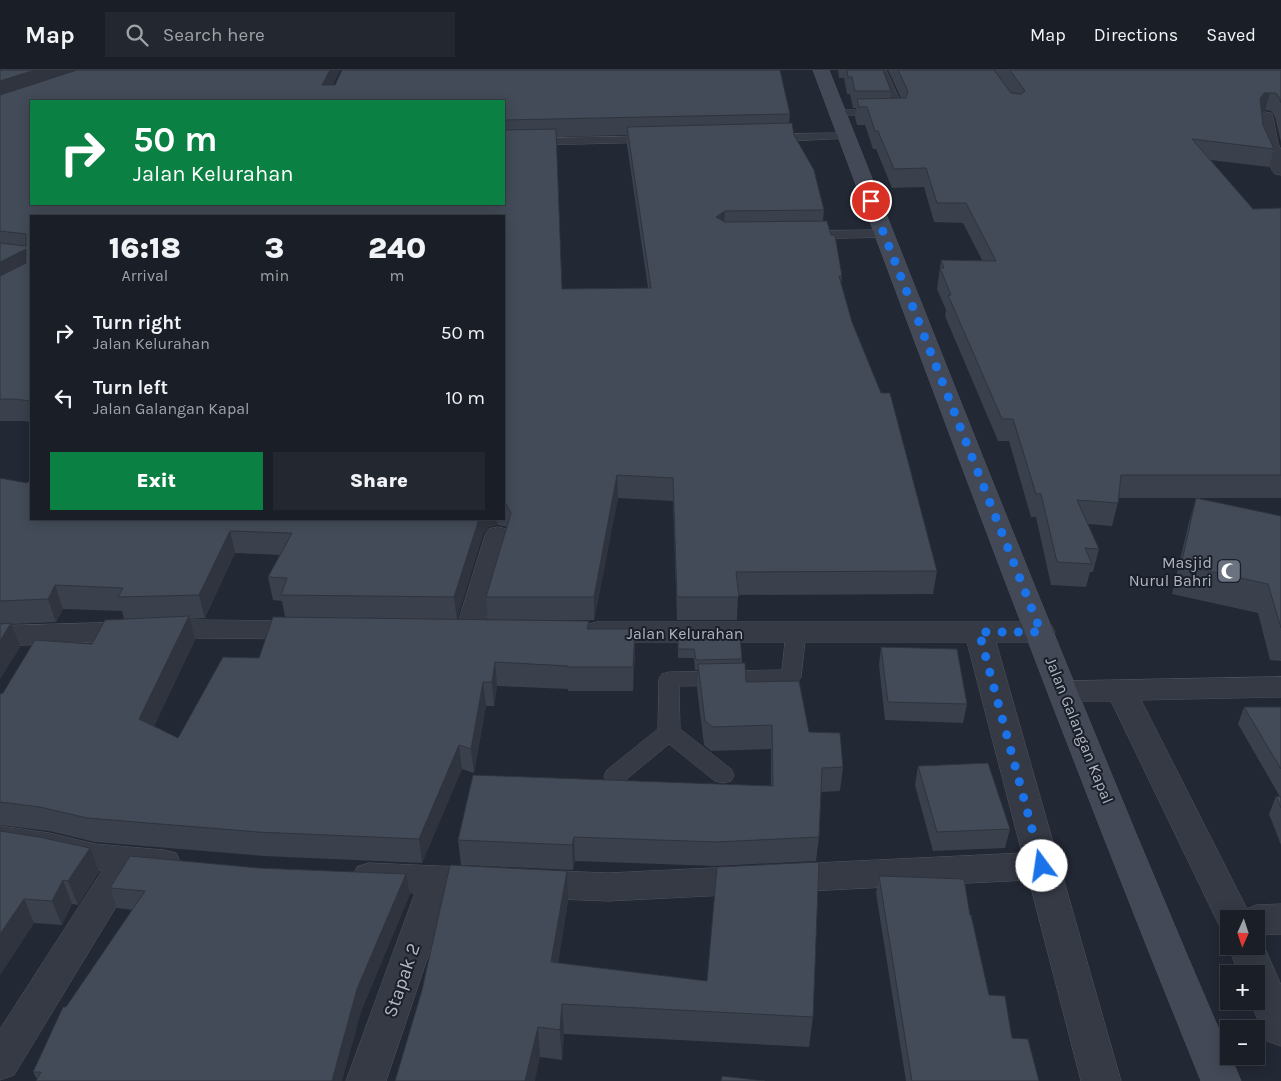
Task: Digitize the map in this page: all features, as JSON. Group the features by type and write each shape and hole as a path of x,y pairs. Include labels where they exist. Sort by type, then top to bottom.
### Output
{"main road":[{"name":"Jalan Galangan Kapal","path":"821,70 1173,967 1221,1081"}],"street":[{"path":"1265,117 1275,144 1281,170"},
{"path":"441,631 483,632 498,535"},
{"path":"0,636 36,647 194,629 335,630"},
{"name":"Jalan Kelurahan","path":"576,632 1041,632"},
{"path":"979,632 1101,1081"},
{"path":"1065,691 1281,687"},
{"path":"1120,689 1230,910"},
{"path":"0,839 49,846 95,857 196,866"},
{"path":"0,1063 127,860"},
{"path":"341,875 608,887 1042,866"},
{"name":"Stapak 2","path":"366,1081 437,880"},
{"path":"1265,920 1281,919"},
{"path":"1250,955 1281,1029"}],"lane":[{"path":"758,138 842,125 898,113 881,70"},
{"path":"505,143 660,140"},
{"path":"794,235 884,234"},
{"path":"669,732 669,679 791,677 796,632"},
{"path":"669,732 723,775"},
{"path":"615,776 669,732"}],"building":[{"path":"0,70 35,70 0,81"},
{"path":"77,70 330,70 322,85 335,85 342,70 780,70 790,114 505,120 505,100 30,100 30,205 505,205 505,130 556,129 562,289 651,288 627,127 792,123 794,135 814,170 824,210 725,211 716,217 725,222 827,221 831,235 835,235 842,276 839,276 852,322 881,393 890,393 937,571 736,572 739,597 677,597 673,478 617,475 594,597 486,597 511,513 505,504 505,215 30,215 30,401 0,399 0,276 26,263 26,249 0,262 0,243 26,246 26,234 0,231 0,95"},
{"path":"847,70 883,70 891,91 855,91 852,77 848,77"},
{"path":"898,70 994,70 1011,93 1021,94 1025,91 1010,70 1281,70 1281,103 1276,93 1264,93 1260,99 1263,125 1274,149 1192,139 1253,209 1281,208 1281,475 1121,475 1118,503 1077,500 1099,549 1085,548 1092,564 1057,562 1041,494 1036,494 1013,419 1002,419 948,295 951,295 940,268 944,268 941,260 996,261 966,203 937,203 926,168 894,169 878,131 875,131 867,107 859,107 857,99 906,98 908,91"},
{"path":"0,478 27,483 30,480 30,520 479,520 454,597 281,595 287,578 268,577 292,533 230,531 199,595 118,597 123,588 55,585 48,599 0,601"},
{"path":"1196,498 1281,516 1281,628 1268,584 1181,565"},
{"path":"189,616 139,719 178,738 223,657 259,658 273,617 589,621 587,629 635,629 633,667 567,667 495,662 492,682 483,682 471,749 459,745 419,839 258,832 87,818 40,807 0,802 0,694 3,693 35,640 92,644 105,620"},
{"path":"11,623 0,641 0,624"},
{"path":"678,635 740,635 742,659 696,660 694,649 678,649"},
{"path":"881,647 957,649 967,704 888,702"},
{"path":"745,663 746,682 799,681 809,732 840,733 843,767 822,768 819,837 716,842 574,837 572,845 458,840 473,775 773,786 772,725 713,727 705,721 698,664"},
{"path":"1244,707 1281,707 1281,769"},
{"path":"988,763 1010,829 937,832 918,766"},
{"path":"1276,796 1281,797 1281,808"},
{"path":"0,831 90,848 68,881 63,880 52,901 24,899 0,934"},
{"path":"130,856 259,868 406,874 357,989 332,1081 36,1081 41,1072 33,1072 63,1007 66,1007 145,891 110,888"},
{"path":"819,862 813,1017 562,1004 560,1030 538,1027 525,1081 395,1081 422,990 450,865 567,871 551,962 707,981 717,867"},
{"path":"879,876 964,879 970,915 989,995 1005,996 1012,1038 1028,1039 1039,1081 912,1081"},
{"path":"722,1076 765,1081 721,1081"}],"place":[{"name":"Masjid Nurul Bahri","path":"1229,571"}],"route":[{"path":"871,201 1041,632 979,632 1042,866"}]}
